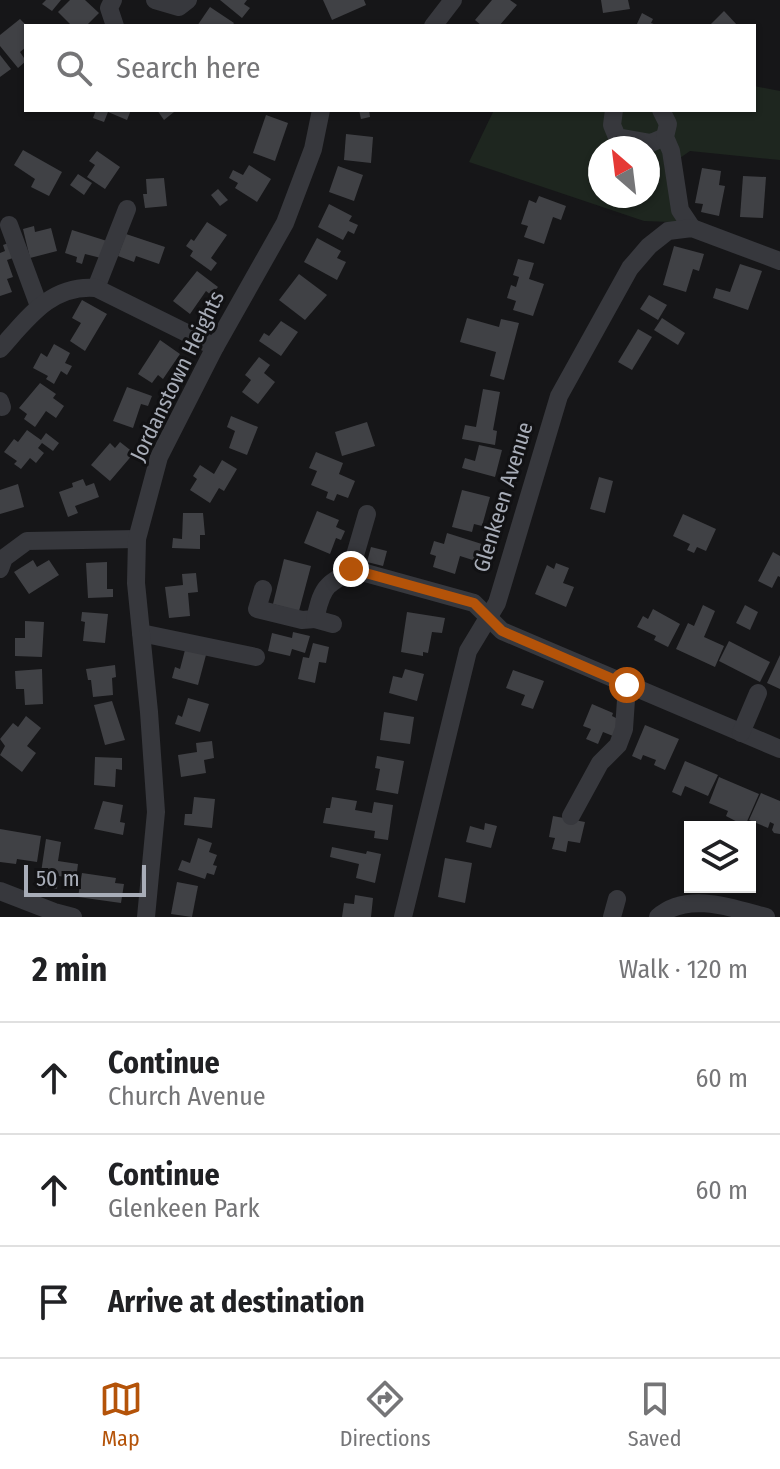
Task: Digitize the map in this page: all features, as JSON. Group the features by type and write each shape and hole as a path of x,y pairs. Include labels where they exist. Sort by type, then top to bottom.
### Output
{"street":[{"path":"113,0 109,8 114,24"},
{"path":"155,0 179,7 188,0"},
{"path":"435,24 453,0"},
{"name":"Jordanstown Heights","path":"146,917 156,812 136,583 137,539 159,457 215,347 285,223 313,149 321,112"},
{"path":"614,112 612,125 617,137 651,143 665,137"},
{"path":"662,112 668,124 665,137 671,151 680,210 692,228 780,261"},
{"path":"96,288 127,209"},
{"path":"9,225 39,306"},
{"name":"Glenkeen Avenue","path":"403,917 468,651 497,603 559,396 630,268 649,246 668,231 692,228"},
{"path":"0,349 39,306 61,292 84,287 96,288 215,347"},
{"path":"315,619 322,594 351,569 367,514"},
{"path":"0,569 4,558 27,541 137,539"},
{"path":"351,569 474,603 502,631 780,749"},
{"path":"263,589 257,609 333,624"},
{"path":"141,633 256,657"},
{"path":"571,816 600,763 618,745 624,729 627,685"},
{"path":"741,733 758,693"},
{"path":"2,897 73,917"},
{"path":"658,917 676,906 699,903 766,917"}],"shaded area":[{"path":"756,86 780,91 780,160 690,151 680,158 685,207 697,223 644,221 605,208 660,208 660,136 588,136 588,202 469,162 493,112 756,112"}],"building":[{"path":"46,0 61,0 52,11 42,4"},
{"path":"70,0 85,0 99,13 88,24 70,24 58,12"},
{"path":"220,0 247,0 244,4 250,8 242,18"},
{"path":"323,0 364,0 366,5 332,20"},
{"path":"492,0 510,0 517,5 501,24 480,24 475,20"},
{"path":"601,0 628,0 630,9 603,13"},
{"path":"210,7 234,23 233,24 198,24"},
{"path":"724,11 736,24 711,24"},
{"path":"642,13 653,19 651,23 654,24 637,24"},
{"path":"20,19 25,24 24,49 20,52 24,63 18,68 0,46 0,35"},
{"path":"0,55 11,69 0,77"},
{"path":"95,112 108,112 104,122 93,118"},
{"path":"108,112 130,112 127,120"},
{"path":"158,112 174,112 164,120"},
{"path":"359,112 369,112 370,117 361,119"},
{"path":"266,115 288,123 275,161 253,153"},
{"path":"346,134 373,137 371,163 344,160"},
{"path":"23,150 62,172 49,196 31,187 35,179 14,165"},
{"path":"97,151 120,167 105,189 87,177 95,165 89,161"},
{"path":"249,165 271,179 257,202 235,188 238,183 229,178 233,170 243,175"},
{"path":"338,166 363,175 354,201 329,192"},
{"path":"702,168 721,171 719,185 725,186 719,216 701,212 703,204 695,203"},
{"path":"78,174 92,183 84,195 70,185"},
{"path":"743,176 766,177 763,218 740,217"},
{"path":"164,178 167,206 145,208 143,194 147,194 146,179"},
{"path":"218,189 228,200 220,206 211,195"},
{"path":"539,196 566,206 561,220 553,217 544,244 524,237 528,226 521,224 529,200 536,203"},
{"path":"329,204 352,216 349,221 358,225 354,234 348,231 343,240 318,227"},
{"path":"207,222 227,235 211,258 217,263 211,271 190,256 193,251 186,246 191,239 194,241"},
{"path":"34,226 35,232 51,228 57,251 30,258 23,229"},
{"path":"72,230 107,241 101,258 85,254 82,264 76,262 77,257 65,253"},
{"path":"126,234 165,247 159,264 136,256 134,262 118,256"},
{"path":"317,238 341,251 337,258 346,262 337,280 304,262"},
{"path":"11,242 16,257 7,260 13,277 7,279 12,292 0,296 0,253 5,251 3,245"},
{"path":"674,246 704,254 699,271 693,269 686,292 663,285"},
{"path":"518,259 534,263 529,279 544,284 533,316 513,310 516,301 507,298 511,285 516,287 519,277 513,275"},
{"path":"740,264 762,271 748,310 713,298 716,288 730,292"},
{"path":"197,271 218,287 211,295 206,291 190,314 173,301"},
{"path":"299,274 327,295 305,320 279,300"},
{"path":"649,295 667,305 658,320 640,309"},
{"path":"82,300 107,314 85,351 70,341 81,323 72,318"},
{"path":"467,318 499,327 501,319 519,323 504,380 490,376 496,352 460,342"},
{"path":"662,318 685,333 678,345 654,330"},
{"path":"281,321 298,332 281,356 259,341 264,333 269,336"},
{"path":"638,329 652,337 632,370 618,362"},
{"path":"160,340 180,354 163,379 158,375 152,383 138,374"},
{"path":"54,344 70,353 65,363 72,366 67,375 61,371 54,384 46,379 48,376 33,368 41,353 47,357"},
{"path":"259,357 270,365 264,373 275,382 258,404 242,392 251,380 245,375"},
{"path":"40,383 56,394 53,398 64,406 56,418 46,411 35,427 24,419 27,414 19,408"},
{"path":"127,387 152,396 148,406 141,404 133,428 113,421"},
{"path":"483,389 500,392 493,430 497,431 495,445 462,439 465,425 476,427"},
{"path":"231,416 258,427 247,455 229,448 235,431 227,427"},
{"path":"367,422 375,446 342,456 335,432"},
{"path":"27,430 41,440 46,433 59,443 53,451 42,443 38,448 44,453 36,463 30,458 21,469 14,464 17,461 4,452 14,439 18,442"},
{"path":"120,442 134,453 110,481 91,465 110,443 115,448"},
{"path":"479,445 502,450 495,477 462,468 465,458 475,461"},
{"path":"316,452 343,463 339,474 355,481 348,498 337,494 334,501 326,498 328,492 311,485 317,471 309,468"},
{"path":"222,460 237,469 224,491 219,488 210,503 190,490 197,479 193,476 200,465 214,474"},
{"path":"599,477 613,481 605,513 590,509"},
{"path":"83,479 86,486 94,483 99,497 75,506 78,513 68,517 59,492"},
{"path":"18,484 24,507 0,514 0,490"},
{"path":"462,490 490,497 482,526 474,524 472,532 452,527"},
{"path":"317,511 339,520 336,527 345,531 341,540 336,538 330,554 304,543"},
{"path":"183,513 203,513 205,535 200,535 200,549 172,548 173,538 182,539"},
{"path":"683,514 716,529 706,551 697,547 694,553 687,550 690,544 673,536"},
{"path":"447,533 485,545 479,562 460,556 455,574 433,567 436,556 430,554 434,541 444,544"},
{"path":"371,547 387,551 383,566 367,562"},
{"path":"773,552 780,556 780,577 772,588 758,581"},
{"path":"284,559 311,566 299,611 273,604"},
{"path":"33,560 37,567 49,560 59,575 29,594 14,572"},
{"path":"107,562 107,589 113,589 113,597 88,598 86,563"},
{"path":"556,563 569,568 563,583 574,587 566,607 535,594 547,565 554,569"},
{"path":"196,573 198,592 188,593 190,616 169,618 165,587 183,585 182,574"},
{"path":"703,605 715,611 704,637 724,646 715,667 676,649 688,623 694,626"},
{"path":"745,605 758,612 750,630 736,623"},
{"path":"653,609 680,624 668,647 654,640 656,636 637,627 643,616 648,619"},
{"path":"82,612 108,614 105,643 83,641 85,622 81,621"},
{"path":"407,612 445,618 442,633 432,632 428,653 423,652 423,656 401,652"},
{"path":"25,621 44,622 42,657 15,656 15,638 25,638"},
{"path":"293,632 310,636 305,653 292,649 290,656 268,651 272,633 292,638"},
{"path":"729,641 770,662 760,682 719,661"},
{"path":"313,643 329,647 326,663 319,662 315,683 298,679 303,657 309,658"},
{"path":"185,650 206,655 198,685 172,678 175,667 180,669"},
{"path":"780,655 780,689 767,683"},
{"path":"115,665 113,695 93,697 86,669"},
{"path":"42,669 43,704 25,705 24,689 16,689 15,671"},
{"path":"405,669 424,674 417,701 389,693 393,676 402,678"},
{"path":"513,670 544,681 533,709 521,705 525,695 506,688"},
{"path":"188,698 209,704 200,732 175,724 178,715 182,717"},
{"path":"112,701 125,740 105,745 94,705"},
{"path":"592,704 613,713 612,716 620,720 613,736 603,732 598,744 586,739 591,729 583,726"},
{"path":"384,712 414,717 410,744 380,740"},
{"path":"26,716 41,728 27,746 36,753 22,772 0,755 5,746 0,739 13,723 18,727"},
{"path":"645,725 679,739 665,770 654,765 656,760 643,755 641,760 632,756"},
{"path":"212,741 214,758 204,760 206,773 181,777 178,755 197,752 196,743"},
{"path":"377,756 404,761 398,794 376,790 380,769 375,768"},
{"path":"95,757 122,758 122,770 116,769 115,787 94,785"},
{"path":"685,761 718,775 708,796 685,786 681,796 672,792"},
{"path":"719,777 759,794 747,821 736,821 726,816 728,811 709,803"},
{"path":"761,793 780,801 780,834 774,833 774,824 770,822 768,828 749,820"},
{"path":"194,797 215,799 212,828 184,825 185,814 192,814"},
{"path":"332,797 357,801 355,810 372,813 374,802 393,805 388,840 374,838 375,831 323,823"},
{"path":"103,801 123,805 120,822 125,823 123,835 94,829"},
{"path":"553,816 585,822 580,843 568,841 566,852 552,849 555,838 549,837"},
{"path":"485,823 497,826 491,848 466,842 470,826 484,830"},
{"path":"0,829 41,836 37,862 17,859 16,864 0,862"},
{"path":"198,838 212,843 209,852 217,855 213,865 217,866 214,875 207,873 205,879 178,870 182,860 190,863"},
{"path":"46,839 61,842 58,861 78,864 76,879 59,876 57,889 39,886"},
{"path":"332,847 381,854 375,883 356,878 359,864 330,857"},
{"path":"445,858 472,863 465,903 438,897"},
{"path":"82,873 116,878 115,883 124,884 121,903 78,897"},
{"path":"177,882 198,886 192,917 171,914"},
{"path":"355,895 373,898 371,917 342,917 344,903 354,904"}],"route":[{"path":"351,569 474,603 502,631 627,685"}]}
